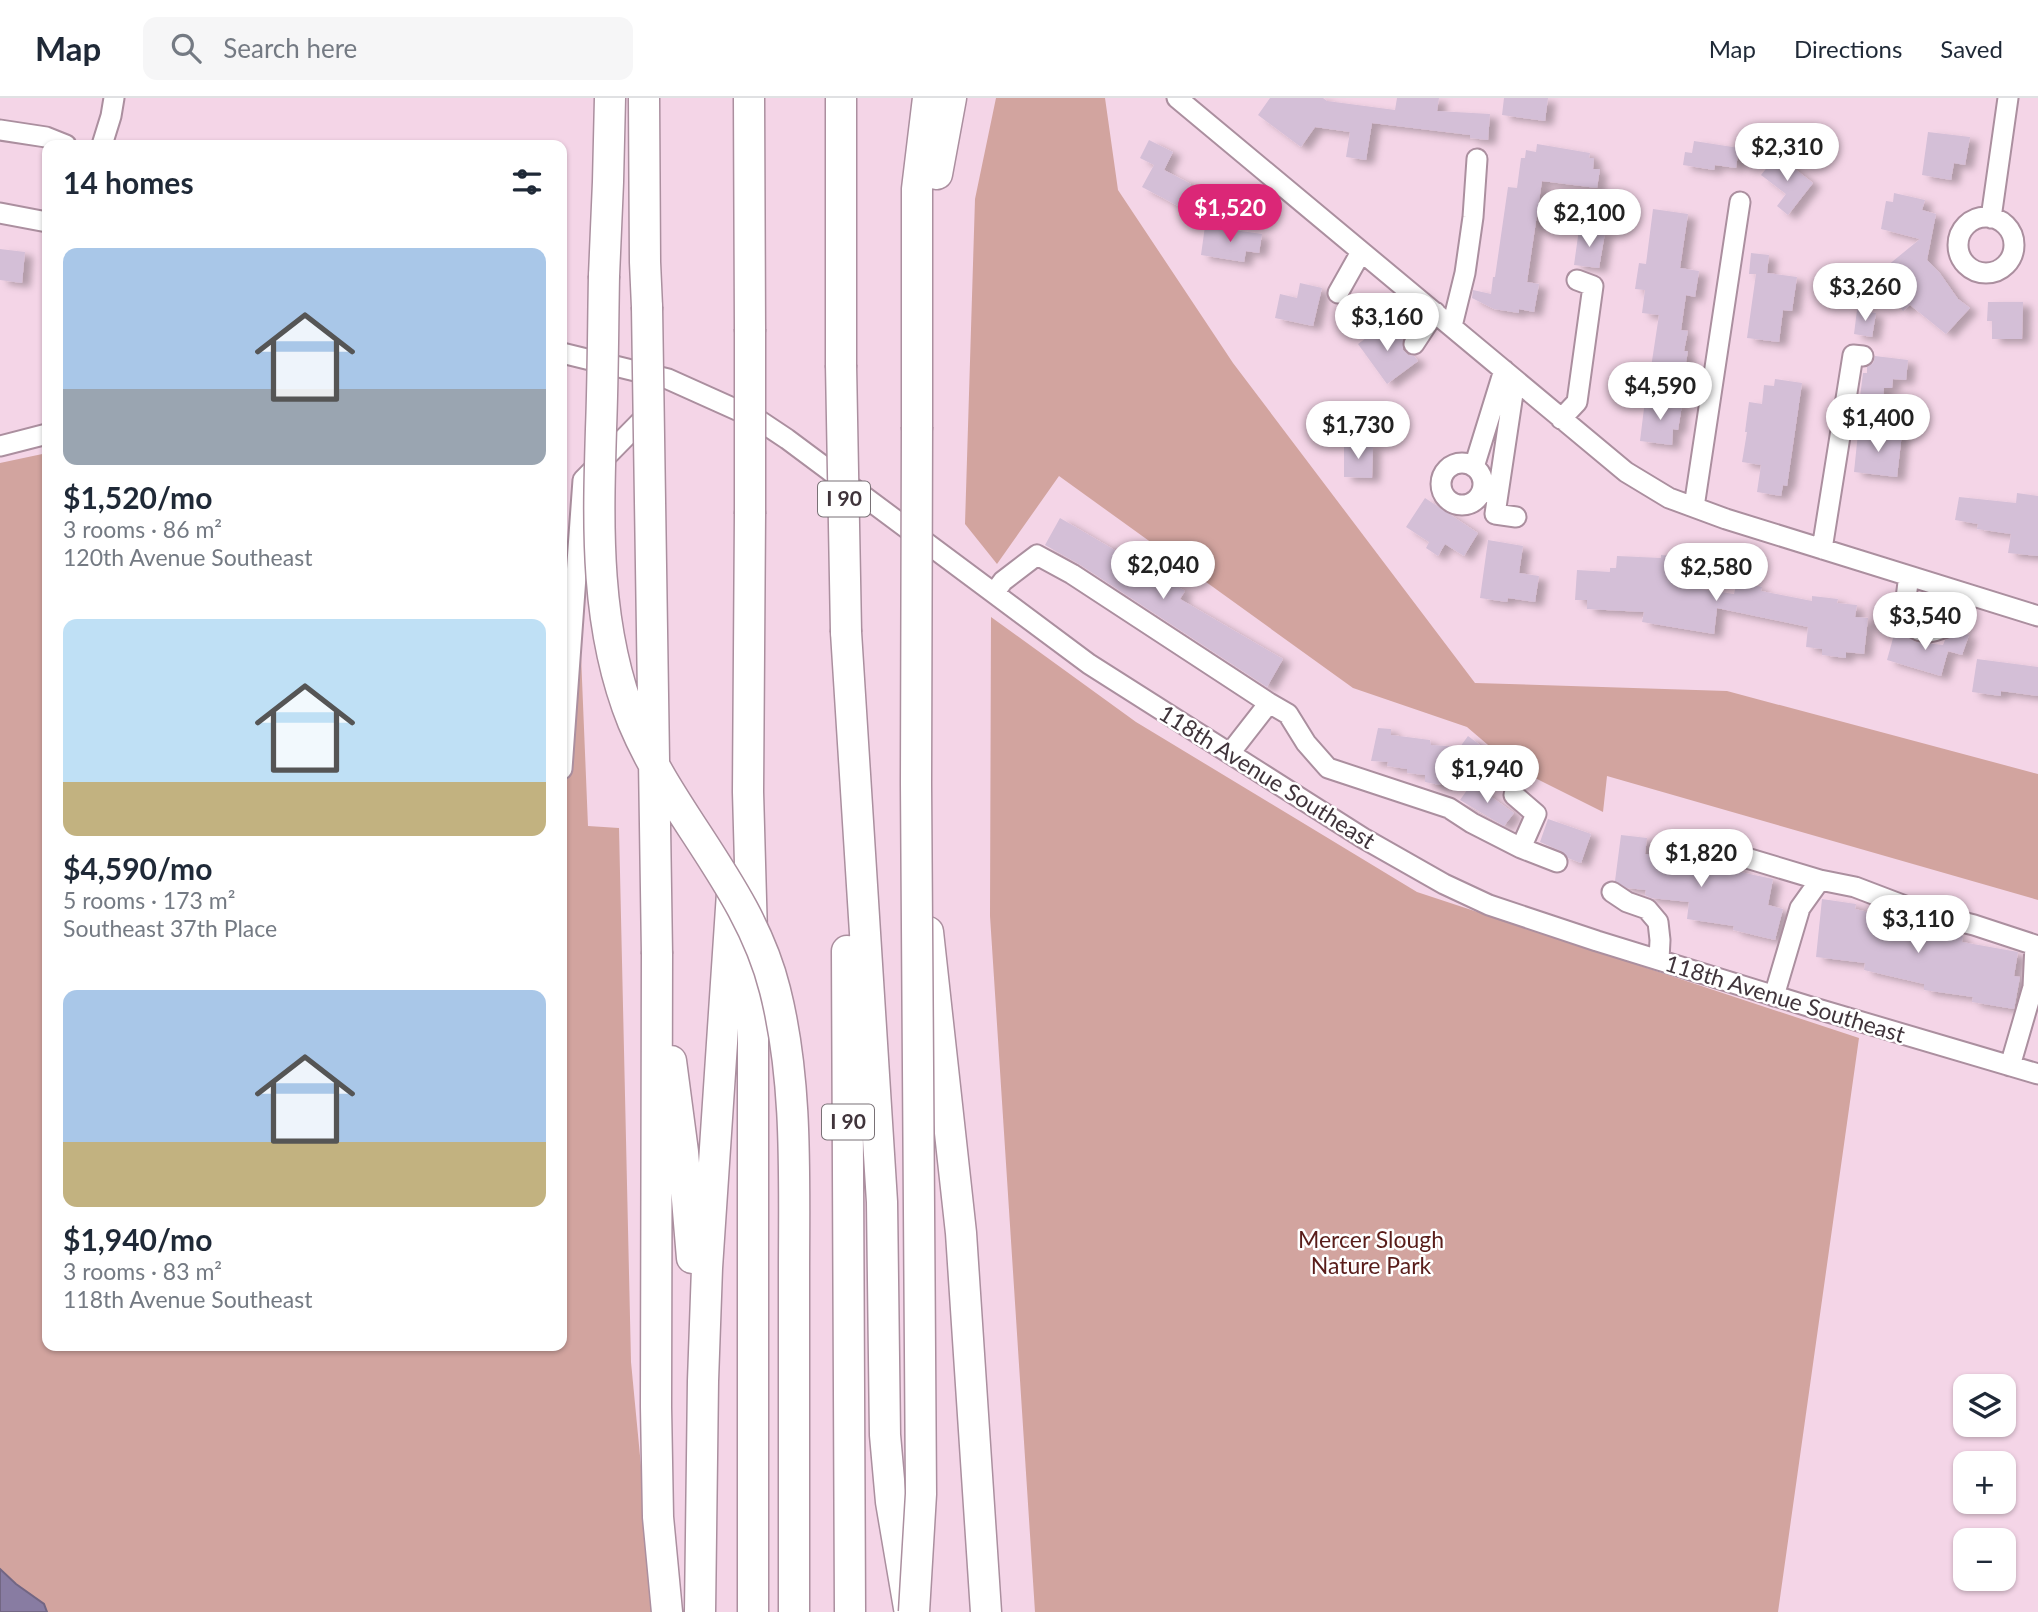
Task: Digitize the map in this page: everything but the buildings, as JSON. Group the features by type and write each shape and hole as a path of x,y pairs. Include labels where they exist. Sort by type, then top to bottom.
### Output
{"highway":[{"path":"610,98 604,276 600,556 602,596 615,666 633,722 650,759 740,901 759,939 775,987 785,1032 794,1221 794,1612"},
{"path":"624,98 645,262"},
{"path":"644,98 657,954 656,1421 658,1517 667,1612"},
{"path":"749,98 748,792 753,997 753,1612"},
{"name":"I 90","path":"841,98 850,1612"},
{"path":"840,242 850,98"},
{"path":"912,1612 921,1494 916,784 917,189 928,98"},
{"path":"916,355 933,201 951,98"},
{"path":"846,632 882,1202 885,1435 892,1514 912,1612"},
{"path":"916,784 926,915 961,1233 986,1612"},
{"path":"700,1612 703,1381 712,1188 735,855 748,792"},
{"path":"657,954 683,1152 703,1381"}],"street":[{"path":"104,140 114,98"},
{"path":"1177,98 1626,472 1670,498 1694,508 2038,616"},
{"path":"1991,218 2008,98"},
{"path":"0,130 54,140"},
{"path":"1452,326 1465,273 1477,159"},
{"path":"1694,508 1740,202"},
{"path":"0,213 42,221"},
{"path":"1338,293 1362,252"},
{"path":"1561,419 1577,402 1593,286 1577,280"},
{"path":"1413,344 1435,312"},
{"name":"118th Avenue Southeast","path":"567,354 668,379 757,419 788,439 1089,664 1363,838 1444,884 1489,905 1659,960 2038,1074"},
{"path":"1822,550 1853,355 1863,356"},
{"path":"1474,467 1509,375"},
{"path":"1509,375 1495,514 1516,517"},
{"path":"567,700 583,480 660,403"},
{"path":"0,446 42,435"},
{"path":"994,593 1003,582 1037,555 1072,574 1288,714 1306,743 1328,768 1449,808 1521,848 1557,862"},
{"path":"1909,576 1905,608 1910,622 1927,632 1944,628 1964,593"},
{"path":"1230,753 1269,703"},
{"path":"1514,796 1536,814 1521,848"},
{"path":"1720,850 1820,880 1856,887 1918,911 1974,925 2037,946 2032,987 2010,1066"},
{"path":"1774,996 1800,908 1820,880"},
{"path":"1612,892 1627,902 1647,909 1658,922 1659,960"}],"green space":[{"path":"996,98 1105,98 1118,190 1233,363 1475,683 1727,691 2038,774 2038,900 1607,776 1603,812 1515,768 1467,727 1353,688 1059,476 997,564 965,524 975,199"},
{"path":"42,454 42,1351 567,1351 567,641 581,655 588,826 619,828 631,1362 655,1612 0,1612 0,463"},
{"name":"Mercer Slough Nature Park","path":"991,617 1136,722 1417,892 1859,1038 1778,1612 1035,1612 990,916"}],"shaded area":[{"path":"0,1569 44,1604 47,1612 0,1612"}]}
